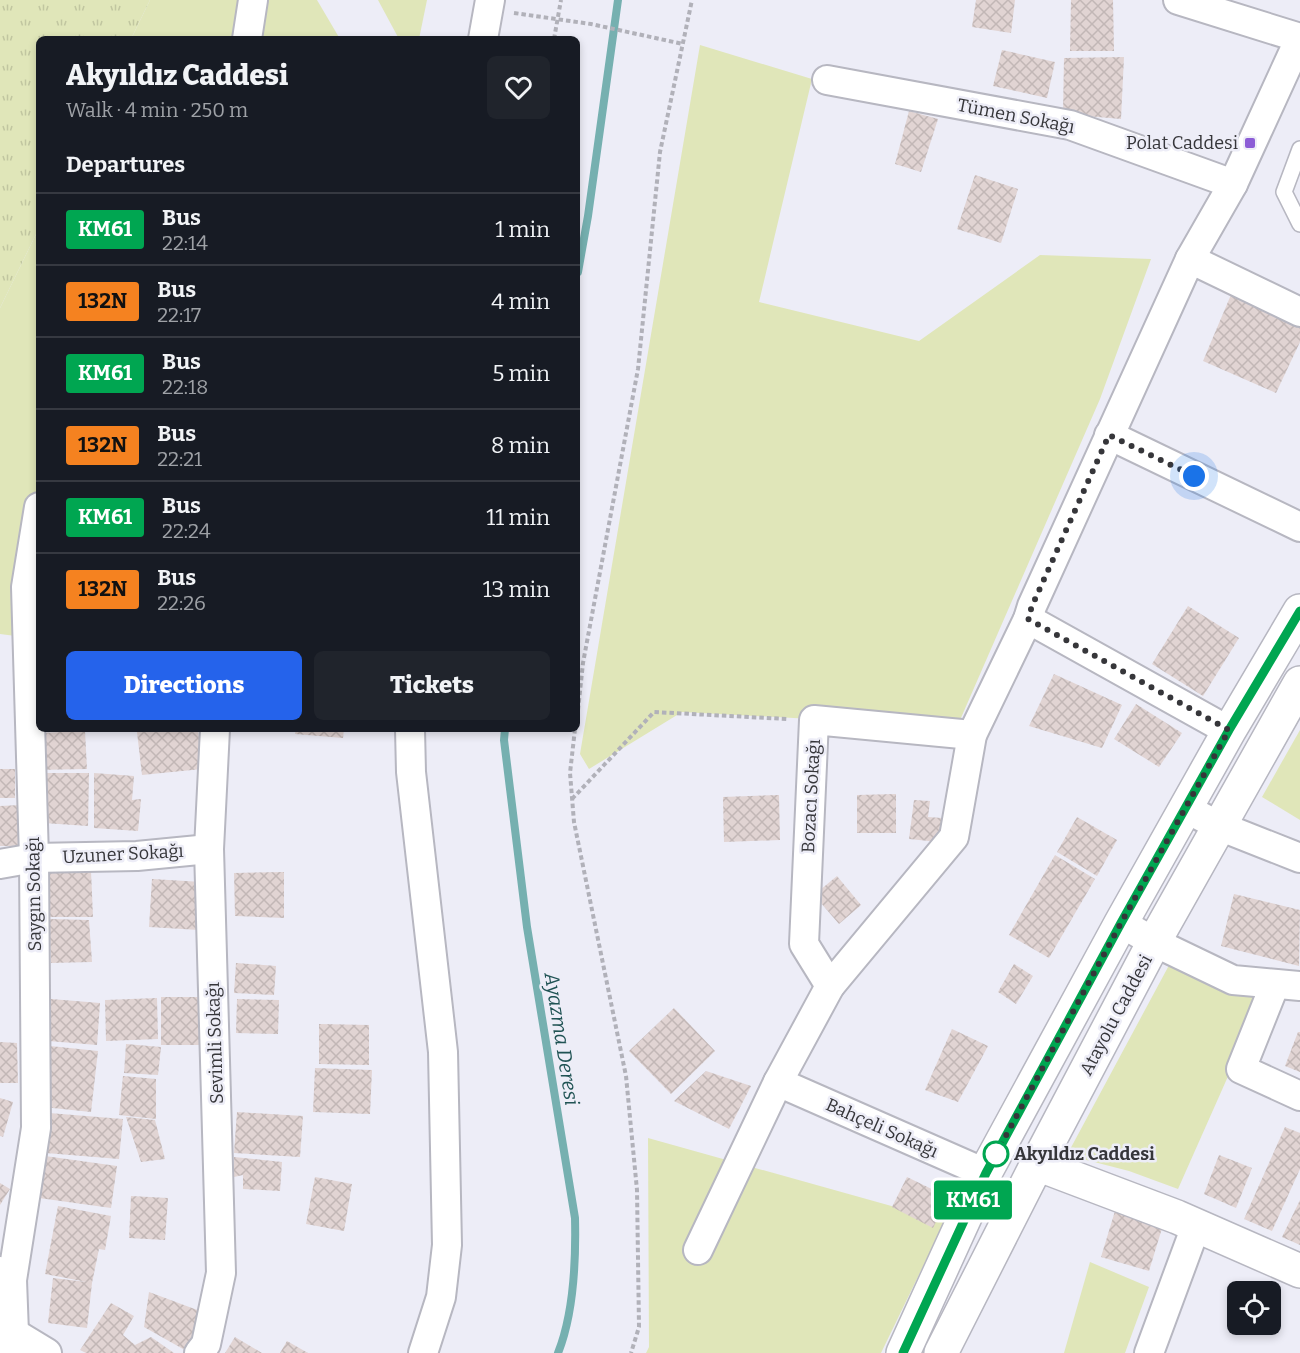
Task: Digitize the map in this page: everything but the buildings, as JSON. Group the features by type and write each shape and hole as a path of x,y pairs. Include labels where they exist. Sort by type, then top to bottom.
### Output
{"main road":[{"path":"903,1353 986,1173 1185,808 1300,611"},
{"name":"Atayolu Caddesi","path":"941,1353 1154,942 1300,683"},
{"path":"1037,1164 1196,1226 1300,1271"}],"street":[{"path":"247,36 253,0"},
{"path":"698,1250 778,1082 830,986 954,837 972,735 1028,619 1190,259 1233,184 1300,38 1178,0"},
{"path":"484,36 490,5"},
{"name":"Tümen Sokağı","path":"827,80 1070,125 1233,184"},
{"path":"1190,259 1300,312"},
{"path":"1109,435 1300,527"},
{"name":"Saygın Sokağı","path":"11,1343 6,1276 36,1128 34,858 26,587 36,525"},
{"path":"1028,619 1229,730"},
{"name":"Bozacı Sokağı","path":"830,986 804,944 814,720 972,735"},
{"name":"Sevimli Sokağı","path":"199,1353 206,1344 221,1273 210,849 215,732"},
{"path":"410,732 411,772 443,1064 447,1245 441,1297 423,1353"},
{"path":"1185,808 1219,826 1300,858"},
{"name":"Uzuner Sokağı","path":"0,864 34,858 137,856 210,849"},
{"path":"1121,923 1154,942 1233,980 1287,985 1241,1069 1300,1096"},
{"name":"Bahçeli Sokağı","path":"778,1082 986,1173"},
{"path":"1149,1353 1196,1226"},
{"path":"11,1343 47,1353"}],"lane":[{"path":"1300,148 1284,192 1300,224"}],"path":[{"path":"555,36 561,0"},
{"path":"580,691 583,663 638,369 660,152 692,0"},
{"path":"490,5 683,44"},
{"path":"572,799 654,712 814,720"},
{"path":"575,732 570,773 574,822 626,1076 637,1190 639,1327 631,1353"}],"green space":[{"path":"0,0 150,0 132,36 36,36 36,234 0,308"},
{"path":"150,0 317,0 338,36 132,36"},
{"path":"378,0 427,0 420,36 397,36"},
{"path":"700,45 812,79 759,302 919,341 1040,255 1151,259 1100,399 957,727 682,712 589,769 580,754"},
{"path":"36,234 36,639 0,634 0,308"},
{"path":"1300,730 1300,820 1262,797"},
{"path":"1174,956 1269,984 1178,1189 1129,1171 1067,1155"},
{"path":"648,1138 945,1221 881,1353 646,1353 649,1347"},
{"path":"1090,1262 1149,1287 1125,1353 1064,1353"}],"waterway":[{"name":"Ayazma Deresi","path":"580,261 618,0"},
{"name":"Ayazma Deresi","path":"505,732 527,927 575,1218 571,1304 558,1353"}],"bus line":[{"name":"KM61","path":"903,1353 986,1173 1121,923 1229,730 1300,611"}],"place":[{"name":"Polat Caddesi","path":"1250,143"},
{"name":"Akyıldız Caddesi","path":"996,1154"}],"route":[{"path":"996,1154 1229,730 1028,619 1109,435 1194,476"}]}
